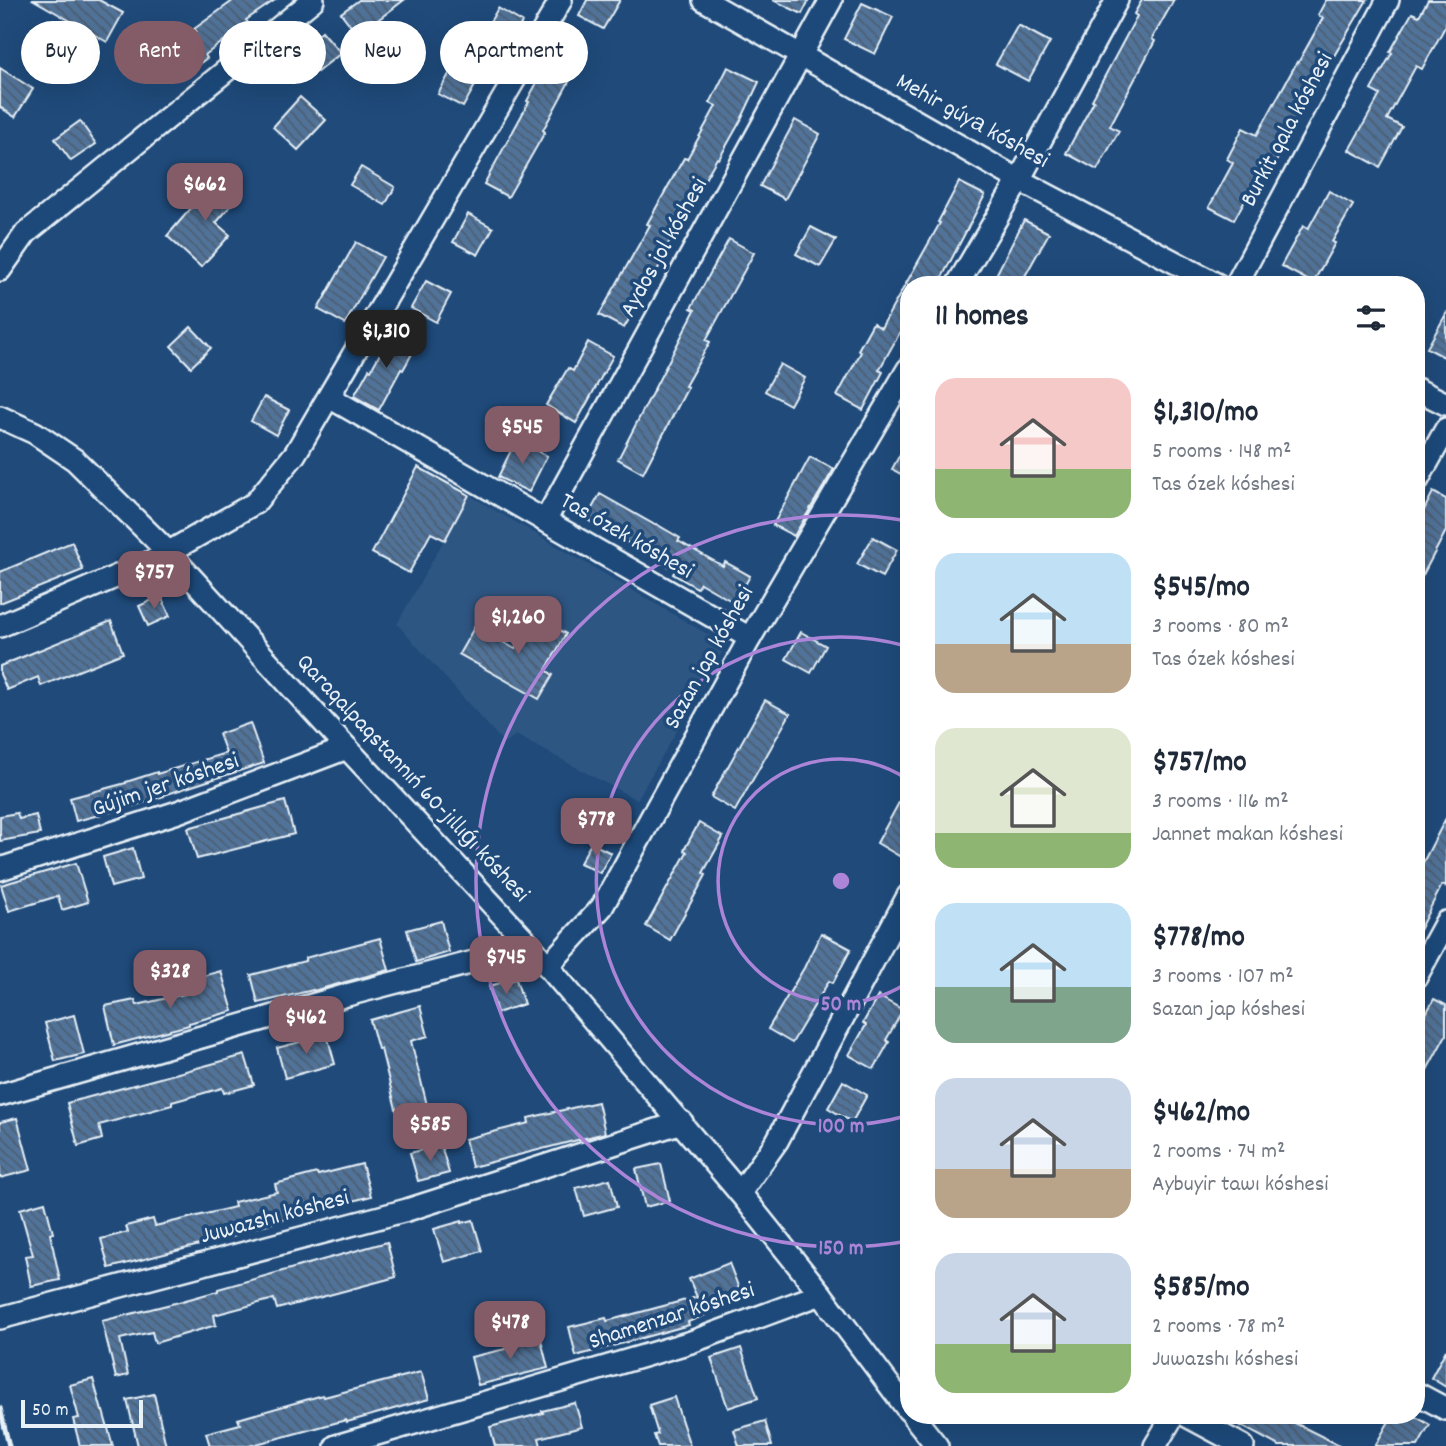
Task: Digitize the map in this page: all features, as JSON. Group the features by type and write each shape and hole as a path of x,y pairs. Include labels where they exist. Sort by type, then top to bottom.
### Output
{"street":[{"path":"0,270 26,233 313,0"},
{"path":"0,626 169,553 255,503 295,454 561,0"},
{"name":"Mehir gúyа kóshesi","path":"704,0 1020,180 1201,276"},
{"name":"Aydos jol kóshesi","path":"545,521 831,0"},
{"path":"962,276 1020,180 1117,0"},
{"name":"Burkit qala kóshesi","path":"1241,276 1388,0"},
{"name":"Sazan jap kóshesi","path":"548,966 603,907 750,638 900,383"},
{"path":"1425,393 1446,404"},
{"name":"Tas ózek kóshesi","path":"329,397 750,638"},
{"name":"Qaraqalpaqstannıń 60-jıllıǵı kóshesi","path":"0,417 35,433 75,460 169,553 528,943 682,1122 821,1294 900,1398"},
{"path":"1425,467 1446,429"},
{"name":"Gújim jer kóshesi","path":"0,869 178,812 347,748"},
{"path":"740,1193 777,1140 900,911"},
{"path":"1425,960 1446,922"},
{"path":"0,1095 347,995 516,951 528,943"},
{"name":"Juwazshı kóshesi","path":"0,1318 407,1210 682,1122"},
{"name":"Shamenzar kóshesi","path":"337,1446 691,1342 821,1294"},
{"path":"1425,1398 1446,1409"},
{"name":"Qaraqalpaqstannıń 60-jıllıǵı kóshesi","path":"920,1424 937,1446"},
{"path":"1155,1446 1167,1424"},
{"path":"1202,1424 1242,1446"}],"shaded area":[{"path":"469,495 726,645 637,800 516,735 504,743 397,624"}],"building":[{"path":"34,0 99,0 123,13 119,21 114,21 114,29 107,42 100,38 100,21 70,21"},
{"path":"234,0 275,0 247,21 219,21 219,45 205,55 205,21"},
{"path":"359,0 404,0 376,21 347,21 341,13"},
{"path":"587,0 620,0 603,29 579,16"},
{"path":"773,0 809,0 802,14"},
{"path":"1142,0 1174,0 1110,126 1119,131 1097,170 1066,153 1137,16 1134,14"},
{"path":"1326,0 1367,0 1299,115 1267,180 1258,176 1234,220 1209,207 1233,163 1227,159 1243,128 1257,135 1323,18 1318,15"},
{"path":"1428,0 1446,0 1446,25 1422,69 1416,66 1387,119 1402,127 1380,167 1349,150 1380,95 1371,90 1392,53 1390,52 1412,13 1419,16"},
{"path":"862,3 893,17 875,54 844,39"},
{"path":"498,8 520,21 491,21"},
{"path":"1018,25 1050,42 1028,81 996,64"},
{"path":"326,36 340,52 326,65"},
{"path":"728,67 759,82 741,120 661,257 664,258 624,328 599,315 650,225 647,224 716,106 710,103"},
{"path":"0,68 21,84 33,89 15,117 0,107"},
{"path":"444,84 476,84 463,107 438,94"},
{"path":"536,84 568,84 543,130 545,132 508,197 484,184 529,102 527,101"},
{"path":"300,97 326,120 298,150 273,127"},
{"path":"795,120 820,134 785,199 760,186"},
{"path":"80,121 96,144 71,161 55,139"},
{"path":"361,167 395,187 385,205 350,185"},
{"path":"218,177 240,195 216,223 230,235 201,267 167,236"},
{"path":"959,182 985,195 943,276 910,276 940,223 938,222"},
{"path":"1329,191 1353,205 1317,276 1300,276 1281,266 1303,226 1308,229"},
{"path":"468,214 493,228 478,255 453,242"},
{"path":"1024,220 1049,233 1025,276 996,276"},
{"path":"811,227 836,240 820,267 796,254"},
{"path":"729,239 754,253 706,340 710,342 685,386 688,387 643,473 618,459 695,310 691,308"},
{"path":"356,242 383,257 345,324 318,309"},
{"path":"426,281 451,294 436,322 411,308"},
{"path":"900,294 900,332 879,370 883,372 863,410 837,396 873,323 881,328"},
{"path":"1446,314 1446,358 1427,348"},
{"path":"191,327 211,348 191,367 171,346"},
{"path":"393,330 418,343 379,410 354,396"},
{"path":"588,342 613,356 576,423 546,405 568,368 573,371"},
{"path":"780,364 805,378 790,405 765,391"},
{"path":"264,397 289,410 276,435 251,421"},
{"path":"516,440 547,456 529,492 498,477"},
{"path":"900,454 900,474 892,469"},
{"path":"810,457 834,469 794,536 773,525"},
{"path":"418,467 469,495 445,540 431,533 409,573 372,553"},
{"path":"1433,492 1446,499 1446,531 1425,571 1425,508"},
{"path":"600,494 680,538 678,541 723,566 725,562 750,576 735,603 700,583 697,588 673,574 675,570 586,519"},
{"path":"873,537 897,550 882,577 857,564"},
{"path":"72,542 83,570 0,603 0,572"},
{"path":"161,596 170,616 148,626 139,606"},
{"path":"534,616 566,634 546,670 553,675 539,699 459,654 475,626 515,649"},
{"path":"111,621 123,653 41,686 38,677 7,690 0,674 0,666"},
{"path":"801,632 826,646 811,673 786,659"},
{"path":"765,700 790,714 735,811 711,797"},
{"path":"250,723 264,763 133,806 76,821 70,798 226,753 219,734"},
{"path":"285,801 294,834 197,859 188,828"},
{"path":"900,801 900,856 877,843"},
{"path":"17,813 19,819 36,815 40,834 0,841 0,816"},
{"path":"1446,818 1446,887 1442,885 1425,918 1425,859"},
{"path":"699,823 723,837 703,873 706,875 670,940 646,926 687,852 684,850"},
{"path":"591,843 611,853 600,873 580,863"},
{"path":"133,848 141,879 111,887 103,857"},
{"path":"76,863 88,902 62,910 58,896 9,911 1,885"},
{"path":"441,921 449,952 416,962 407,930"},
{"path":"821,933 851,949 833,983 829,981 792,1043 768,1029"},
{"path":"380,938 389,970 258,1003 251,975"},
{"path":"221,971 233,1011 114,1045 105,1006 135,1000 137,1005 193,992 189,980"},
{"path":"516,979 524,1004 497,1013 489,986"},
{"path":"878,996 900,1008 900,1015 886,1040 889,1042 874,1069 849,1055 866,1025 863,1023"},
{"path":"1434,999 1446,1005 1446,1035 1425,1074 1425,1016"},
{"path":"420,1006 428,1036 411,1041 427,1105 397,1113 381,1049 378,1049 370,1020"},
{"path":"74,1015 84,1054 55,1061 45,1023"},
{"path":"327,1035 335,1064 285,1078 277,1048"},
{"path":"245,1055 254,1085 224,1093 222,1088 99,1125 102,1139 78,1146 67,1103"},
{"path":"843,1081 867,1095 852,1122 828,1108"},
{"path":"598,1102 605,1133 472,1167 465,1139 529,1123 528,1118"},
{"path":"17,1118 31,1170 0,1178 0,1122"},
{"path":"441,1145 449,1173 418,1181 410,1153"},
{"path":"362,1164 371,1196 234,1233 235,1236 109,1268 101,1239 128,1232 126,1226 153,1219 155,1226 235,1207 234,1202 277,1192 275,1184"},
{"path":"661,1164 670,1201 645,1207 636,1169"},
{"path":"610,1179 617,1207 584,1216 576,1188"},
{"path":"45,1202 60,1280 31,1286 25,1256 33,1255 20,1209"},
{"path":"473,1220 482,1251 444,1262 434,1229"},
{"path":"387,1242 396,1277 277,1309 274,1299 214,1315 216,1325 155,1343 152,1332 120,1339 128,1375 116,1378 102,1321 175,1303"},
{"path":"729,1263 743,1299 688,1322 689,1325 576,1356 569,1327 606,1318 607,1321 697,1297 689,1279"},
{"path":"540,1336 548,1368 478,1385 471,1357 514,1347 513,1343"},
{"path":"741,1348 758,1398 728,1408 711,1358"},
{"path":"1446,1350 1446,1387 1431,1378"},
{"path":"421,1372 429,1399 249,1446 210,1446 206,1433 240,1424 238,1419 323,1395 324,1397"},
{"path":"93,1379 113,1446 80,1446 73,1419 79,1418 70,1385"},
{"path":"154,1394 166,1446 138,1446 127,1400"},
{"path":"674,1397 690,1446 658,1446 654,1435 658,1434 649,1405"},
{"path":"575,1403 582,1427 539,1438 541,1446 495,1446 490,1427"},
{"path":"765,1421 772,1446 739,1446 734,1430"},
{"path":"1425,1422 1430,1425 1418,1446 1375,1446 1387,1424"},
{"path":"1238,1424 1297,1424 1341,1446 1279,1446"}],"railway":[{"path":"0,1408 9,1446"}]}
